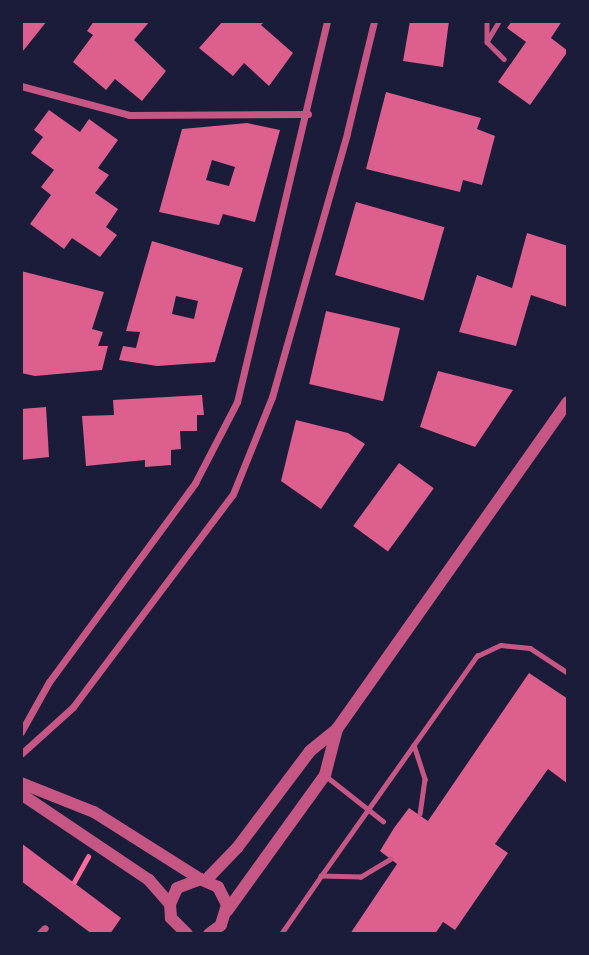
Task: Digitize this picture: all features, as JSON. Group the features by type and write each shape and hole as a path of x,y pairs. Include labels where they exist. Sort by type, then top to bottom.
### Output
{"street":[{"path":"21,732 49,682 195,483 237,402 308,114 327,21"},
{"path":"21,754 73,707 233,494 272,397 348,133 374,21"},
{"path":"21,86 128,115 308,114"},
{"path":"187,934 172,928 170,904 177,888 203,879 237,848 310,751 337,729 568,402"},
{"path":"209,934 221,925 227,911 325,775 337,729"},
{"path":"21,783 88,808 154,846 222,892 227,911"},
{"path":"21,794 149,880 170,904"}],"lane":[{"path":"487,21 487,42 504,60"},
{"path":"487,42 499,21"},
{"path":"281,934 477,656 491,648 530,648 568,673"},
{"path":"414,744 425,779 420,814"},
{"path":"325,775 383,821"},
{"path":"321,876 361,877 391,859"}],"path":[{"path":"74,882 95,844"}],"building":[{"path":"21,21 47,21 23,51 21,49"},
{"path":"94,21 150,21 134,40 166,71 142,101 115,79 106,90 73,62 93,35 87,31"},
{"path":"223,21 265,21 261,25 293,53 269,86 244,63 233,76 199,48"},
{"path":"410,21 449,21 443,67 403,61"},
{"path":"512,21 562,21 551,38 568,51 530,105 498,82 526,42 507,28"},
{"path":"386,92 481,118 477,129 495,136 482,185 463,180 460,192 366,169"},
{"path":"49,110 80,132 89,119 118,140 98,168 109,175 95,193 118,209 106,227 117,235 100,257 72,238 64,249 30,224 51,195 41,187 54,170 31,153 43,137 34,130"},
{"path":"247,123 280,130 255,222 223,214 219,225 159,212 182,129","holes":["212,160 235,167 229,186 206,180"]},
{"path":"356,202 444,227 423,300 335,275"},
{"path":"527,233 568,246 567,307 531,295 516,346 459,332 477,275 512,288"},
{"path":"152,241 243,268 215,362 157,366 119,360 123,346 136,348 140,332 126,331","holes":["176,296 198,301 194,319 172,314"]},
{"path":"21,271 104,292 92,329 103,332 98,346 108,346 102,370 35,376 21,373"},
{"path":"326,311 400,328 383,401 309,384"},
{"path":"438,371 513,390 475,447 420,427"},
{"path":"202,395 204,415 197,415 197,431 180,431 181,449 171,450 171,465 145,467 145,460 86,466 82,416 114,415 113,400"},
{"path":"46,407 49,457 21,460 21,409"},
{"path":"296,420 348,433 365,444 321,509 281,481"},
{"path":"399,463 434,488 388,551 353,526"},
{"path":"529,673 568,699 568,784 548,769 495,844 508,853 455,930 443,922 435,934 350,934 397,864 380,851 394,828 409,808 428,821"},
{"path":"21,843 121,918 110,934 92,934 21,881"}]}
